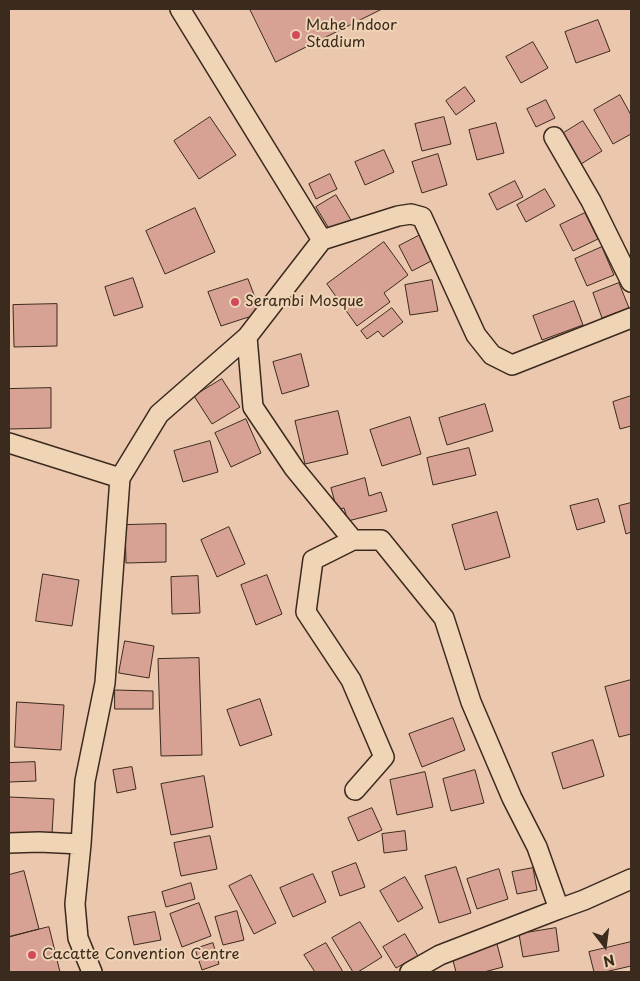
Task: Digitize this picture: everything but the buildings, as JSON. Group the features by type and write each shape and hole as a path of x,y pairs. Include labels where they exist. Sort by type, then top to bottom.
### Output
{"street":[{"path":"180,9 322,240"},
{"path":"554,137 591,201 631,282"},
{"path":"92,972 78,938 75,904 85,781 105,683 120,478 159,414 246,337 322,240 398,216 411,214 422,217 476,335 492,355 512,365 631,318"},
{"path":"246,337 253,407 294,468 353,540"},
{"path":"9,443 120,478"},
{"path":"355,790 384,758 351,680 306,612 313,560 353,540 382,540 444,618 471,702 512,798 538,847 559,909"},
{"path":"9,843 81,844"},
{"path":"410,972 440,954 584,900 631,879"}],"place":[{"name":"Mahe Indoor Stadium","path":"296,35"},
{"name":"Serambi Mosque","path":"235,302"},
{"name":"Cacatte Convention Centre","path":"32,955"}]}
